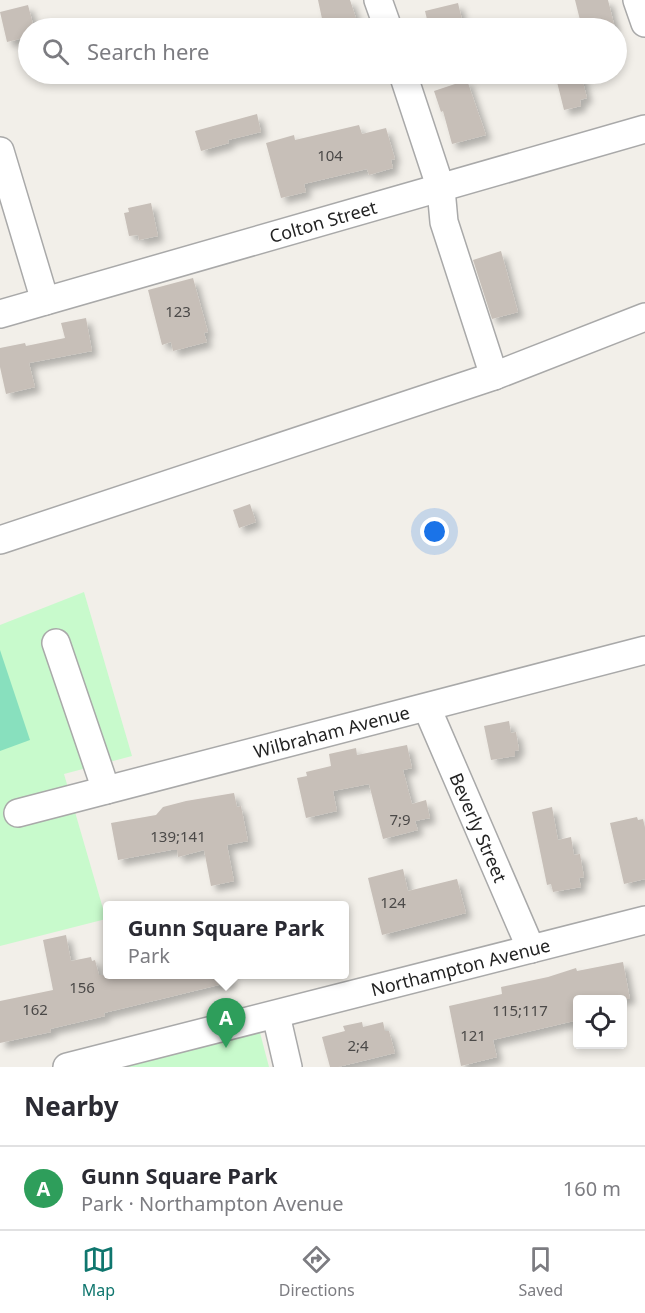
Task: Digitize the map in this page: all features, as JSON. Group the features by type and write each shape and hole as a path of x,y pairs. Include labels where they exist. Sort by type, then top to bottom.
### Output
{"street":[{"path":"378,0 384,18"},
{"path":"637,0 645,23"},
{"path":"406,84 441,189 444,222 494,376"},
{"name":"Colton Street","path":"0,314 645,129"},
{"path":"0,151 45,301"},
{"path":"0,540 494,376 645,317"},
{"path":"56,643 106,790"},
{"name":"Wilbraham Avenue","path":"18,813 645,650"},
{"name":"Beverly Street","path":"427,708 531,949"},
{"name":"Northampton Avenue","path":"82,1065 645,920"},
{"path":"276,1015 288,1067"}],"green space":[{"path":"84,592 132,756 64,774 103,909 103,920 0,946 0,625"},
{"path":"0,650 30,740 0,751"},
{"path":"259,1029 269,1067 115,1067"}],"building":[{"path":"318,0 350,0 356,18 322,18"},
{"path":"575,0 608,0 612,18 580,18"},
{"path":"458,3 462,18 427,18 425,11"},
{"path":"28,5 31,18 18,18 18,39 7,42 0,12"},
{"path":"455,84 468,84 486,135 452,144 443,111 441,112 434,91"},
{"path":"558,84 584,84 587,98 580,100 581,106 564,110"},
{"path":"257,114 261,132 228,140 229,143 201,151 195,131"},
{"path":"359,125 362,134 386,128 395,159 391,160 393,168 369,175 367,169 304,184 306,192 281,198 266,143 294,135 295,140"},
{"path":"151,203 158,236 139,240 138,235 129,236 124,213 129,212 128,208"},
{"path":"501,251 518,312 492,319 473,260"},
{"path":"193,278 208,332 204,333 207,342 173,351 171,342 162,345 148,290"},
{"path":"86,318 92,351 29,363 35,387 6,394 0,367 0,348 25,343 26,346 65,338 61,323"},
{"path":"250,504 256,522 239,528 233,510"},
{"path":"509,721 511,733 516,732 519,750 515,751 515,756 491,760 484,726"},
{"path":"407,745 412,768 403,770 412,804 426,800 430,818 415,821 418,830 383,839 369,784 333,791 337,811 306,818 297,778 307,776 306,772 331,766 329,754 356,748 357,755"},
{"path":"234,793 237,807 241,806 248,841 227,845 234,881 211,886 204,850 178,857 177,850 171,850 118,860 111,823 156,815 163,807 186,801"},
{"path":"552,807 558,840 571,837 574,855 580,854 584,877 579,878 581,887 553,892 551,884 547,885 532,812"},
{"path":"637,817 638,820 643,819 645,828 645,879 624,884 610,823"},
{"path":"403,869 408,891 457,879 466,913 382,935 368,878"},
{"path":"66,935 71,961 91,957 92,961 95,960 99,975 103,975 103,979 231,979 231,982 104,1013 105,1016 50,1029 51,1032 0,1043 0,1001 53,990 43,940"},
{"path":"623,962 630,999 627,999 627,995 573,995 573,1021 493,1040 497,1057 461,1066 449,1006 502,994 501,987 548,977 576,968 577,971"},
{"path":"362,1022 363,1027 383,1022 385,1031 389,1031 395,1053 330,1067 322,1037 345,1031 343,1026"}],"place":[{"name":"Gunn Square Park","path":"226,1048"}]}
